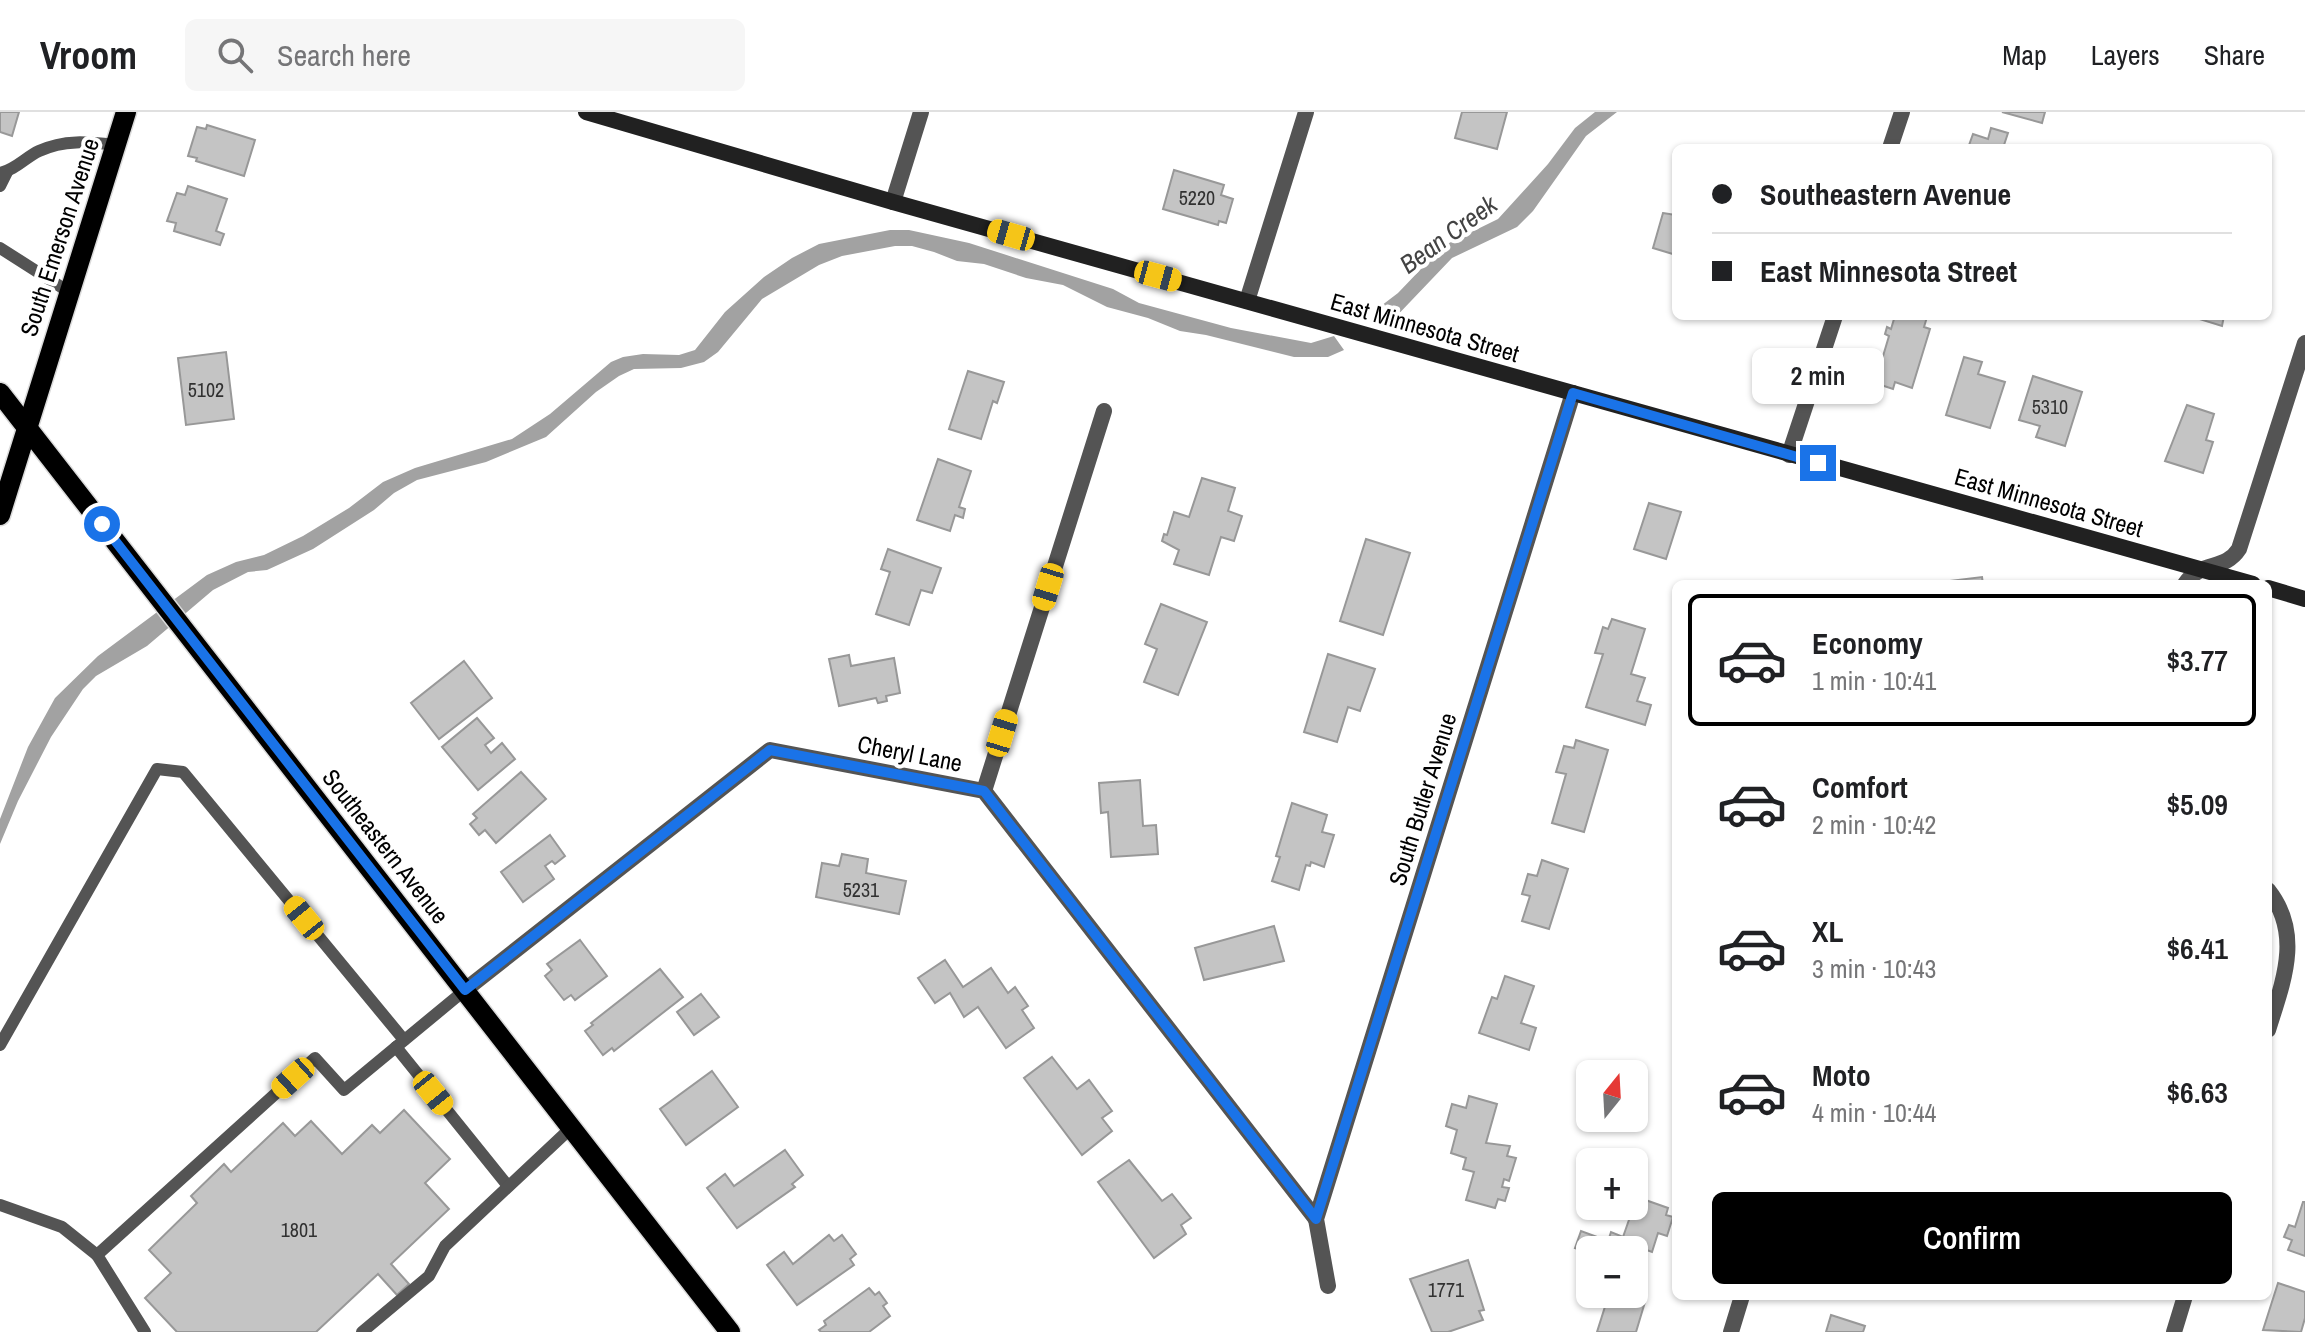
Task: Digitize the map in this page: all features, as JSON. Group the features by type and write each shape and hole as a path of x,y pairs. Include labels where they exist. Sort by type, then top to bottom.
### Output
{"main road":[{"name":"South Emerson Avenue","path":"0,515 126,112"},
{"name":"Southeastern Avenue","path":"0,393 730,1332"}],"street":[{"name":"East Minnesota Street","path":"586,112 893,202 2239,580"},
{"path":"893,202 921,112"},
{"path":"1247,301 1306,112"},
{"path":"1891,144 1902,112"},
{"path":"1789,455 1834,320"},
{"path":"2189,580 2199,569 2228,561 2239,549 2305,343"},
{"name":"South Butler Avenue","path":"1316,1219 1573,393"},
{"path":"984,791 1104,411"},
{"path":"2272,589 2305,599"},
{"name":"Cheryl Lane","path":"465,990 770,750 984,791 1316,1219"},
{"path":"2272,897 2283,917 2289,954 2272,1017"},
{"path":"1316,1219 1328,1286"},
{"path":"1731,1332 1741,1300"},
{"path":"2174,1332 2184,1300"}],"lane":[{"path":"0,186 3,172 40,151 76,140 116,145"},
{"path":"0,248 69,292"},
{"path":"0,1045 157,769 183,772 400,1044 508,1186"},
{"path":"97,1255 315,1058 344,1090 465,990"},
{"path":"362,1332 429,1276 445,1246 572,1127"},
{"path":"0,1205 62,1227 97,1255 145,1332"}],"shaded area":[{"path":"1595,112 1617,112 1586,136 1533,211 1517,227 1452,258 1390,323 1373,312 1398,293 1443,246 1498,219 1548,164 1575,128"},
{"path":"890,230 909,230 969,243 1113,289 1139,303 1231,328 1311,343 1334,336 1344,350 1328,357 1294,357 1180,331 1107,307 1063,285 1026,278 984,264 957,261 912,246 895,246 842,256 819,265 762,299 718,352 704,362 681,368 634,369 596,392 546,437 486,462 417,480 313,549 267,570 248,572 213,590 147,646 96,676 83,689 51,737 0,844 0,819 28,747 55,698 98,656 207,575 236,562 264,555 303,536 349,508 383,482 415,468 512,439 550,414 611,362 643,354 679,355 695,350 725,312 764,277 819,244"}],"building":[{"path":"0,112 19,112 12,136 0,132"},
{"path":"1462,112 1507,112 1497,149 1455,138"},
{"path":"2002,112 2045,112 2042,123"},
{"path":"207,125 255,140 244,176 188,156 197,127 206,129"},
{"path":"1991,128 2008,133 2004,144 1969,144 1973,134 1988,139"},
{"path":"1174,170 1224,185 1221,195 1233,199 1226,223 1219,221 1218,225 1163,209"},
{"path":"188,186 227,199 216,231 224,234 220,245 174,231 176,223 167,221 177,193 185,195"},
{"path":"1663,213 1672,214 1672,254 1653,248"},
{"path":"1894,320 1926,320 1924,327 1930,329 1912,388 1895,382 1893,389 1875,383 1889,336 1885,334 1887,327 1891,329"},
{"path":"2203,320 2223,320 2222,326"},
{"path":"226,352 234,419 186,425 178,358"},
{"path":"1964,357 1982,362 1978,374 2005,382 1990,428 1946,415"},
{"path":"968,371 1004,382 997,403 993,401 981,439 949,429"},
{"path":"2033,376 2082,392 2065,446 2036,437 2040,426 2019,420"},
{"path":"2187,405 2214,414 2206,440 2213,442 2203,473 2165,461"},
{"path":"938,459 971,471 959,507 965,509 963,518 955,515 950,531 917,520"},
{"path":"1202,478 1235,488 1228,511 1242,516 1234,541 1221,537 1209,575 1174,564 1179,550 1162,541 1174,512 1189,517"},
{"path":"1649,503 1681,512 1666,559 1634,549"},
{"path":"1366,539 1410,553 1383,635 1340,621"},
{"path":"888,549 941,568 932,593 921,590 909,625 876,614 890,572 881,569"},
{"path":"1161,604 1207,622 1178,695 1144,682 1157,649 1145,644"},
{"path":"1612,619 1645,629 1631,674 1645,678 1637,701 1651,705 1645,725 1586,707 1603,654 1595,653 1603,627 1608,629"},
{"path":"1328,654 1375,669 1360,711 1348,707 1337,742 1304,732"},
{"path":"849,655 851,666 894,658 900,693 886,696 887,701 878,703 876,698 839,706 829,659"},
{"path":"464,661 492,698 439,739 411,703"},
{"path":"477,718 494,738 485,745 491,753 502,743 515,759 478,790 442,747"},
{"path":"1576,740 1608,750 1584,832 1552,823 1566,774 1556,772 1564,746 1574,748"},
{"path":"521,772 546,799 496,843 485,830 479,835 470,824 477,818 473,814"},
{"path":"1140,780 1143,826 1156,825 1158,854 1111,857 1108,812 1101,813 1099,783"},
{"path":"1292,803 1327,815 1322,832 1334,835 1324,867 1311,862 1310,866 1306,865 1299,890 1272,881"},
{"path":"550,835 565,856 555,864 552,861 545,866 554,879 523,902 501,872"},
{"path":"842,854 868,859 866,873 906,881 899,914 816,897 822,863 839,866"},
{"path":"1542,860 1568,869 1549,929 1522,921 1530,896 1522,894 1528,874 1537,876"},
{"path":"1274,926 1284,961 1204,980 1195,948"},
{"path":"580,940 607,976 575,1000 571,995 564,1000 545,976 552,970 547,964"},
{"path":"945,960 963,987 991,968 1008,993 1015,987 1028,1006 1022,1010 1034,1028 1006,1048 978,1007 964,1017 950,993 935,1003 918,978"},
{"path":"660,969 683,997 614,1051 612,1048 603,1055 585,1031"},
{"path":"1505,976 1534,986 1521,1023 1536,1028 1529,1050 1479,1033 1492,997 1497,999"},
{"path":"701,994 719,1017 694,1035 677,1012"},
{"path":"1052,1057 1077,1089 1089,1080 1112,1111 1102,1118 1112,1131 1082,1155 1024,1078"},
{"path":"712,1071 738,1107 686,1145 660,1109"},
{"path":"1469,1096 1497,1104 1486,1143 1510,1146 1507,1156 1516,1158 1509,1181 1504,1179 1502,1187 1509,1188 1505,1201 1498,1199 1495,1208 1466,1200 1474,1172 1463,1169 1466,1158 1451,1153 1457,1130 1446,1126 1452,1104 1466,1108"},
{"path":"404,1110 450,1159 425,1183 449,1209 391,1264 409,1284 397,1295 378,1274 316,1332 177,1332 145,1298 171,1273 149,1250 197,1203 191,1196 224,1164 231,1172 283,1123 295,1136 311,1121 342,1154 372,1125 380,1133"},
{"path":"785,1150 803,1175 792,1184 795,1187 737,1228 707,1188 725,1174 734,1186"},
{"path":"1129,1160 1162,1201 1172,1194 1191,1218 1181,1225 1186,1234 1154,1258 1098,1182"},
{"path":"1648,1201 1668,1208 1666,1215 1672,1217 1667,1236 1658,1233 1652,1252 1648,1250 1648,1236 1623,1236 1629,1220 1648,1220"},
{"path":"2303,1202 2305,1256 2288,1250 2292,1240 2284,1237 2289,1225 2295,1227"},
{"path":"829,1235 834,1241 842,1235 856,1254 850,1259 854,1265 797,1305 767,1265 784,1252 793,1264"},
{"path":"1468,1260 1484,1310 1479,1311 1483,1320 1448,1332 1432,1332 1410,1279"},
{"path":"2278,1283 2305,1292 2305,1318 2301,1332 2263,1330"},
{"path":"869,1288 875,1295 879,1292 887,1303 883,1306 890,1316 869,1332 819,1330 826,1325 824,1321"},
{"path":"1605,1308 1643,1308 1636,1332 1597,1332"},
{"path":"1831,1315 1865,1326 1863,1332 1826,1332"}],"route":[{"path":"102,524 465,990 770,750 984,791 1316,1219 1573,393 1818,463"}],"water label":[{"name":"Bean Creek","path":"1448,234"}]}
